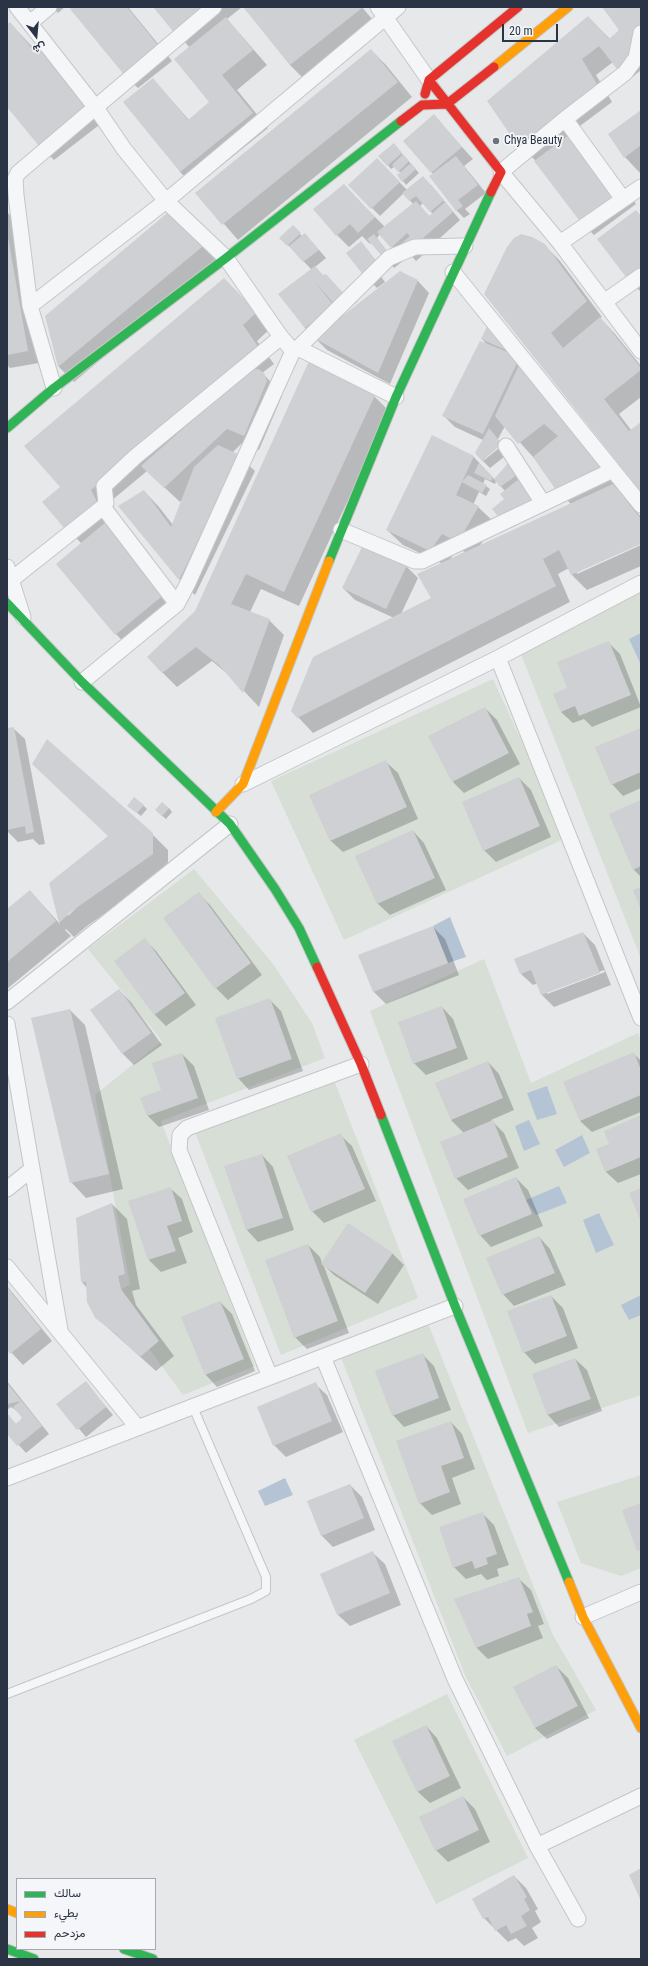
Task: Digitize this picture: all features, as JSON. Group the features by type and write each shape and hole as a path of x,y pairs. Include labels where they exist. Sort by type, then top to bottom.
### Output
{"street":[{"path":"17,7 31,22 96,108 124,149 166,201 226,258 281,337 295,349 396,397"},
{"path":"31,22 49,7"},
{"path":"54,388 30,306 15,179 18,173 214,7"},
{"path":"30,306 166,201 381,13 398,7"},
{"path":"422,105 429,80 518,7"},
{"path":"7,428 54,388 226,258 422,105 448,104 568,7"},
{"path":"381,13 429,80 560,244 641,351"},
{"path":"243,784 341,530 396,397 465,246 501,172 565,119 625,73 636,58 641,33"},
{"path":"565,119 623,198"},
{"path":"560,244 623,198 641,187"},
{"path":"82,682 177,604 295,349 389,258 415,247 465,246"},
{"path":"453,272 641,505"},
{"path":"604,302 641,276"},
{"path":"23,618 9,574 102,508 106,504 104,486 141,452 281,337"},
{"path":"506,446 543,503"},
{"path":"341,530 415,561 422,561 613,470"},
{"path":"102,508 177,604"},
{"path":"216,812 243,784 498,658 641,583"},
{"path":"7,603 23,618 82,682 230,824 287,906 299,928 360,1064 455,1306 583,1617 641,1728"},
{"path":"498,658 641,1018"},
{"path":"7,1002 230,824"},
{"path":"7,1024 60,1330"},
{"path":"270,1377 179,1150 180,1135 188,1128 360,1064"},
{"path":"7,1188 32,1169"},
{"path":"7,1267 60,1330 100,1383 138,1428"},
{"path":"7,1478 455,1306"},
{"path":"323,1357 455,1679 537,1846 578,1919"},
{"path":"583,1617 641,1592"},
{"path":"537,1846 641,1796"},
{"path":"7,1949 34,1959"},
{"path":"127,1950 153,1959"}],"lane":[{"path":"7,1694 251,1599 266,1591 266,1577 193,1407"}],"shaded area":[{"path":"641,592 641,959 521,654"},
{"path":"493,679 566,838 344,940 271,781"},
{"path":"194,869 273,964 312,1023 325,1058 161,1121 255,1366 183,1395 110,1296 130,1284 95,1095 162,1041 88,949"},
{"path":"484,959 531,1083 638,1033 641,1040 641,1395 528,1433 370,1011"},
{"path":"334,1080 418,1298 281,1355 195,1132"},
{"path":"427,1321 553,1635 596,1710 507,1756 465,1675 340,1355"},
{"path":"641,1475 641,1568 621,1576 581,1563 557,1502"},
{"path":"447,1694 528,1858 436,1904 354,1740"}],"water":[{"path":"641,633 641,665 629,639"},
{"path":"450,917 466,957 448,963 433,926"},
{"path":"547,1086 557,1114 537,1120 527,1093"},
{"path":"529,1120 540,1144 524,1151 515,1126"},
{"path":"582,1135 590,1153 564,1167 555,1150"},
{"path":"559,1186 567,1203 536,1215 526,1200"},
{"path":"599,1213 614,1245 596,1253 583,1220"},
{"path":"641,1295 641,1315 629,1320 621,1305"},
{"path":"285,1478 293,1495 265,1506 258,1491"}],"building":[{"path":"72,7 127,7 161,49 126,77 70,9"},
{"path":"153,7 209,7 176,35"},
{"path":"243,7 360,7 362,8 290,65"},
{"path":"602,7 641,7 641,48 617,69 599,46 582,59 598,86 518,146 487,101 588,16 609,39 619,30"},
{"path":"226,17 253,50 222,75 253,113 180,172 123,102 153,78 188,120 209,102 174,59"},
{"path":"10,22 34,51 40,46 88,106 39,146 7,107 7,24"},
{"path":"371,49 398,82 222,225 195,193"},
{"path":"641,110 641,145 624,158 608,134"},
{"path":"434,114 462,147 431,173 403,141"},
{"path":"577,129 625,192 582,224 534,161"},
{"path":"394,143 402,153 387,166 378,156"},
{"path":"403,154 409,161 398,172 392,165"},
{"path":"456,156 478,185 458,200 463,206 456,211 429,176"},
{"path":"377,158 400,182 371,209 348,185"},
{"path":"411,163 416,169 402,182 397,175"},
{"path":"423,176 444,200 430,212 416,196 409,201 402,193"},
{"path":"344,184 375,217 358,233 350,224 336,236 313,209"},
{"path":"416,201 429,216 445,202 453,212 423,238 424,240 408,254 400,245 410,236 407,233 391,248 377,232"},
{"path":"172,209 203,246 58,367 45,316"},
{"path":"636,210 641,216 641,272 629,281 597,239"},
{"path":"293,225 301,233 287,246 279,238"},
{"path":"7,232 28,351 7,355"},
{"path":"305,233 319,250 303,262 289,246"},
{"path":"374,234 389,254 390,265 367,239"},
{"path":"521,234 532,237 545,244 587,301 551,333 563,348 600,317 641,368 641,370 604,399 629,431 641,422 641,492 484,294 507,247 514,238"},
{"path":"361,241 377,262 368,281 346,253"},
{"path":"315,266 323,275 326,274 343,293 336,306 314,281 334,306 305,328 278,294"},
{"path":"400,271 418,280 378,373 314,338"},
{"path":"224,278 257,312 243,325 259,348 91,490 98,504 65,529 42,502 60,487 24,446"},
{"path":"493,314 506,350 481,339"},
{"path":"480,341 520,357 483,434 442,416"},
{"path":"522,359 613,470 558,493 533,457 558,436 544,424 518,444 495,416"},
{"path":"309,361 375,395 284,592 246,574 231,604 270,619 243,693 220,666 196,647 162,673 147,657 195,611"},
{"path":"258,369 264,373 267,381 244,436 227,429 164,488 141,466 249,370"},
{"path":"489,428 502,444 482,461 475,453"},
{"path":"432,435 474,456 456,495 479,506 458,542 442,534 430,551 386,530"},
{"path":"218,445 240,455 179,580 118,506 144,490 171,527 194,467"},
{"path":"512,459 517,475 500,487 494,479"},
{"path":"479,463 493,477 491,481 474,473"},
{"path":"468,475 487,485 482,493 462,482"},
{"path":"519,479 538,501 502,521 492,509 504,499 500,494"},
{"path":"613,484 641,519 641,544 571,575 559,550 543,559 556,586 297,718 291,711 313,657 431,598 417,574"},
{"path":"107,521 167,592 115,635 56,564"},
{"path":"363,545 407,565 386,609 342,588"},
{"path":"609,641 631,695 579,716 575,706 561,712 553,694 567,688 557,662"},
{"path":"485,707 509,753 452,782 428,736"},
{"path":"14,727 34,832 26,834 25,826 7,830 7,728"},
{"path":"641,728 641,772 611,785 595,747"},
{"path":"47,739 153,833 153,854 72,911 59,923 49,883 108,836 32,764"},
{"path":"386,760 407,807 330,841 309,795"},
{"path":"519,777 540,826 483,851 462,802"},
{"path":"134,797 144,805 137,813 127,806"},
{"path":"641,800 641,866 633,870 609,814"},
{"path":"162,802 169,808 162,816 155,810"},
{"path":"413,830 435,878 377,904 355,856"},
{"path":"641,887 641,910 633,890"},
{"path":"30,890 56,921 7,962 7,909"},
{"path":"199,892 251,963 215,989 163,918"},
{"path":"433,926 448,963 373,992 358,955"},
{"path":"583,932 600,973 541,995 531,970 520,974 514,959"},
{"path":"145,938 185,993 154,1015 114,961"},
{"path":"119,989 151,1033 122,1054 90,1010"},
{"path":"270,998 292,1059 237,1079 215,1018"},
{"path":"442,1006 457,1048 413,1064 398,1022"},
{"path":"70,1009 109,1174 70,1183 31,1018"},
{"path":"634,1052 641,1070 641,1095 580,1121 563,1082"},
{"path":"182,1053 198,1098 147,1116 140,1098 161,1090 152,1063"},
{"path":"488,1061 503,1098 451,1120 435,1083"},
{"path":"641,1115 641,1157 605,1172 596,1149 609,1144 604,1131"},
{"path":"493,1120 508,1157 455,1179 440,1142"},
{"path":"341,1133 365,1189 311,1212 287,1156"},
{"path":"262,1154 283,1218 246,1230 224,1166"},
{"path":"516,1177 532,1214 479,1236 463,1199"},
{"path":"171,1187 182,1221 167,1226 176,1251 148,1260 128,1201"},
{"path":"641,1188 641,1222 629,1193"},
{"path":"112,1203 125,1274 118,1276 121,1289 159,1341 140,1357 115,1333 95,1318 87,1302 86,1282 81,1282 76,1218"},
{"path":"348,1223 393,1253 365,1293 321,1264"},
{"path":"539,1236 555,1273 502,1295 486,1258"},
{"path":"308,1244 338,1321 294,1338 265,1260"},
{"path":"7,1287 41,1329 10,1354 7,1350"},
{"path":"551,1295 567,1336 523,1353 507,1311"},
{"path":"220,1301 244,1359 205,1375 181,1317"},
{"path":"423,1353 439,1398 392,1416 375,1371"},
{"path":"575,1358 591,1399 547,1415 532,1374"},
{"path":"86,1381 106,1407 77,1430 56,1404"},
{"path":"316,1382 332,1421 273,1446 257,1407"},
{"path":"7,1383 42,1426 17,1446 7,1434 7,1413 16,1424 22,1418 13,1407 21,1401 7,1404"},
{"path":"451,1421 464,1458 441,1466 450,1492 419,1504 396,1441"},
{"path":"350,1484 364,1518 321,1536 307,1501"},
{"path":"641,1503 641,1550 637,1551 622,1510"},
{"path":"483,1512 497,1554 486,1558 488,1564 475,1569 472,1561 453,1568 439,1527"},
{"path":"373,1551 390,1593 337,1615 320,1574"},
{"path":"519,1577 533,1612 527,1614 531,1626 476,1648 454,1599"},
{"path":"556,1665 578,1706 535,1728 513,1687"},
{"path":"426,1725 450,1776 417,1792 392,1741"},
{"path":"463,1796 479,1830 435,1851 419,1817"},
{"path":"641,1868 641,1901 629,1875"},
{"path":"514,1875 527,1897 524,1899 530,1910 521,1916 527,1926 511,1934 506,1925 495,1931 488,1917 483,1919 472,1899"}],"traffic: fast":[{"path":"7,428 54,388 226,258 401,121"},
{"path":"329,561 396,397 491,192"},
{"path":"7,603 82,682 230,824 275,889 299,928 317,967"},
{"path":"381,1115 455,1306 569,1582"},
{"path":"7,1949 34,1959"},
{"path":"127,1950 153,1959"}],"traffic: slow":[{"path":"494,67 568,7"},
{"path":"216,812 243,784 329,561"},
{"path":"569,1582 583,1617 641,1728"},
{"path":"7,1909 16,1913"}],"traffic: jam":[{"path":"425,94 429,80 518,7"},
{"path":"401,121 422,105 447,104 494,67"},
{"path":"429,80 501,172 491,192"},
{"path":"317,967 361,1064 381,1115"}],"place":[{"name":"Chya Beauty","path":"496,141"}]}
